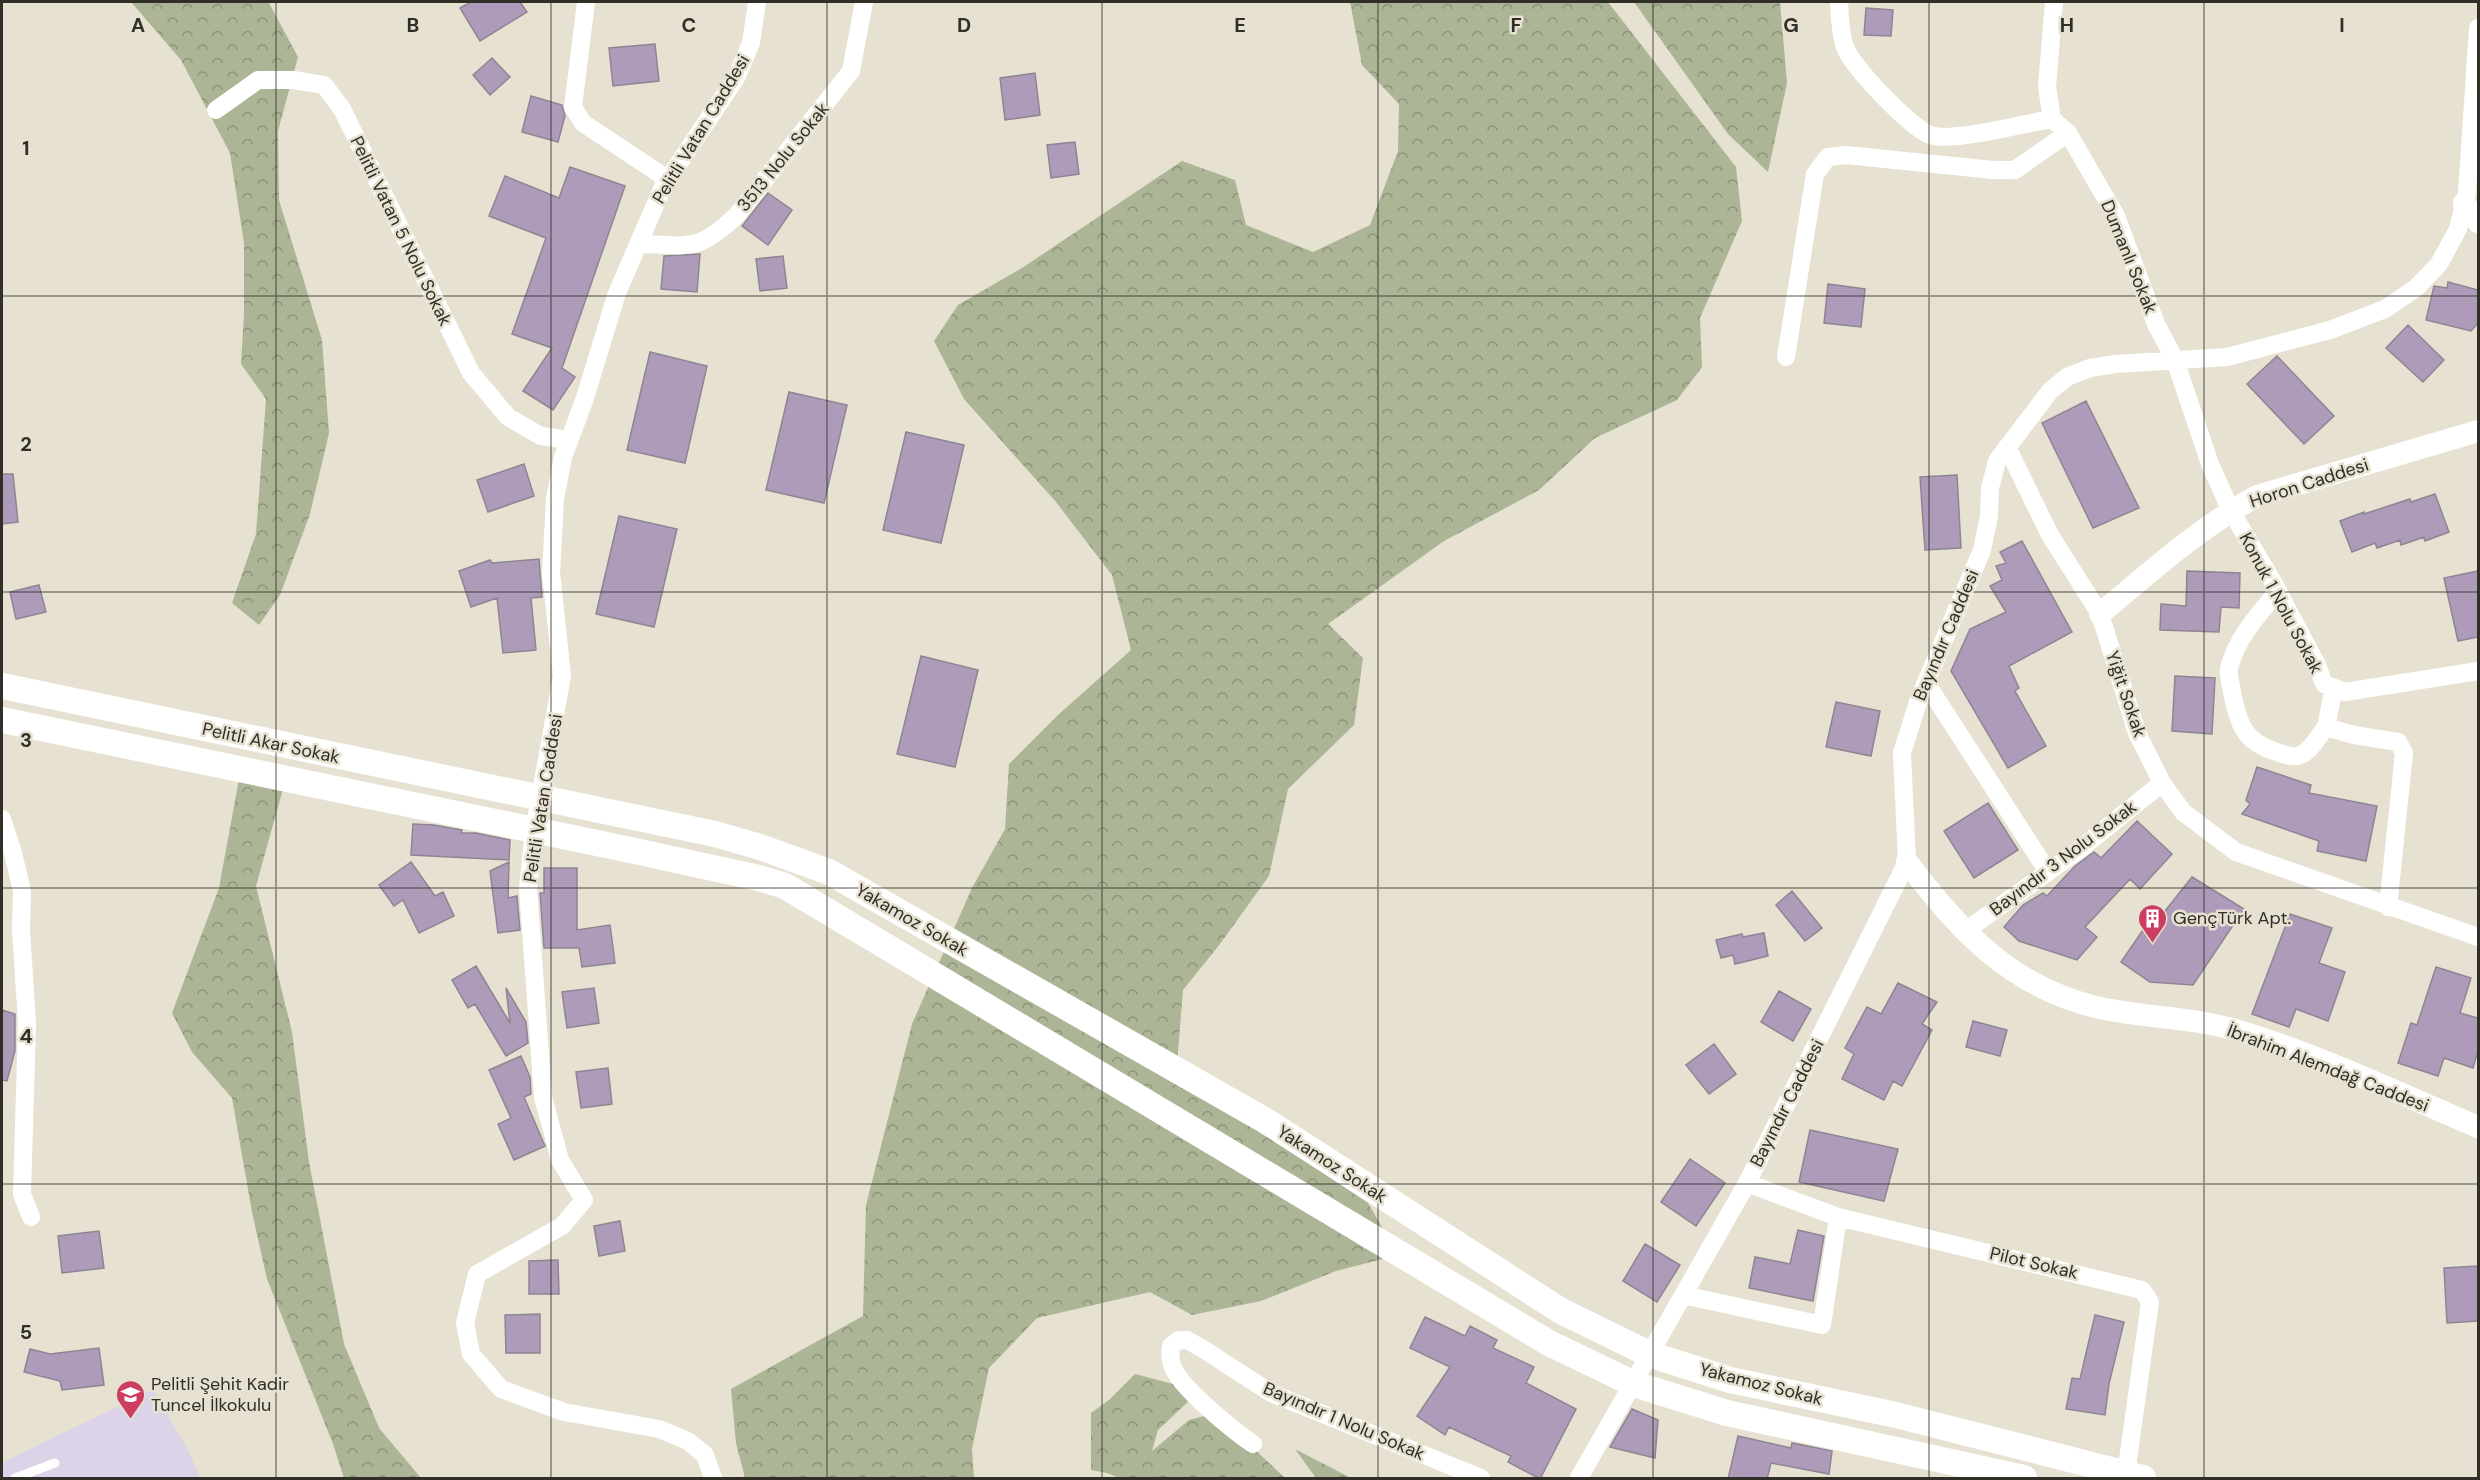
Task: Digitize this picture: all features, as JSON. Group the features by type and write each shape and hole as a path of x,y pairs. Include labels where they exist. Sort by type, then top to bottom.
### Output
{"main road":[{"name":"Pelitli Akar Sokak","path":"2,686 541,799"},
{"name":"Pelitli Akar Sokak","path":"2,720 534,831"},
{"name":"Yakamoz Sokak","path":"541,799 715,834 760,847 829,872 1266,1121 1561,1311 1649,1354 1730,1380 1896,1415 2134,1476"},
{"name":"Yakamoz Sokak","path":"534,831 679,860 785,886 1549,1343 1634,1383 1727,1413 2024,1479"}],"street":[{"path":"586,2 573,107 583,123 669,180"},
{"name":"Pelitli Vatan Caddesi","path":"713,1479 705,1455 688,1441 659,1429 564,1412 501,1389 471,1354 465,1323 477,1274 562,1226 584,1200 560,1160 543,1097 528,888 534,831 562,676 550,573 555,499 563,457 584,401 617,293 663,187 736,78 751,44 757,2"},
{"name":"3513 Nolu Sokak","path":"640,244 691,247 713,237 736,216 851,71 864,2"},
{"path":"1839,2 1845,47 1870,84 1906,117 1930,135 1965,136 2052,119 2047,87 2054,2"},
{"name":"Bayındır Caddesi","path":"1579,1479 1747,1183 1906,862 1902,753 1926,682 1982,550 1996,461 2050,391 2067,377 2090,368 2115,364 2227,357 2330,330 2385,309 2416,288 2439,264 2458,229 2467,193 2478,28"},
{"name":"Pelitli Vatan 5 Nolu Sokak","path":"216,110 258,80 293,80 324,85 342,109 471,373 508,417 541,436 569,440"},
{"name":"Dumanlı Sokak","path":"2052,119 2068,133 2116,216 2156,324 2175,360 2210,464 2231,511"},
{"path":"1786,357 1815,174 1828,157 1846,154 1993,170 2015,170 2068,133"},
{"path":"2464,203 2478,222"},
{"name":"Horon Caddesi","path":"2100,614 2160,564 2231,511 2257,496 2478,431"},
{"name":"Yiğit Sokak","path":"2007,447 2050,535 2100,614 2137,733 2162,783 2183,812 2236,852 2478,937"},
{"name":"Konuk 1 Nolu Sokak","path":"2231,511 2278,591 2317,664 2324,684 2345,692 2478,671"},
{"path":"2278,591 2252,622 2234,652 2229,672 2236,714 2246,735 2262,748 2285,755 2297,756 2307,751 2326,727 2334,688"},
{"path":"1926,682 2048,872"},
{"path":"2326,727 2354,735 2398,742 2404,753 2388,907"},
{"name":"Bayındır 3 Nolu Sokak","path":"1964,932 2048,872 2162,783"},
{"path":"2,819 22,891 21,930 27,1023 21,1194 31,1217"},
{"name":"İbrahim Alemdağ Caddesi","path":"1906,862 1964,932 2001,965 2066,999 2102,1009 2184,1020 2238,1031 2337,1068 2478,1127"},
{"name":"Pilot Sokak","path":"1747,1183 1838,1217 2142,1290 2150,1302 2134,1476"},
{"path":"1683,1295 1822,1325 1838,1217"},
{"name":"Bayındır 1 Nolu Sokak","path":"1253,1444 1232,1430 1200,1401 1172,1368 1171,1346 1179,1340 1187,1340 1271,1393 1480,1479"}],"lane":[{"path":"15,1479 54,1463"}],"shaded area":[{"name":"Pelitli Şehit Kadir Tuncel İlkokulu","path":"153,1389 188,1450 200,1478 2,1478 2,1463"}],"green space":[{"path":"131,2 269,3 298,57 278,131 279,200 322,340 329,433 310,514 280,595 259,625 232,603 256,534 266,399 241,364 244,243 230,153 181,60"},
{"path":"1350,2 1608,2 1736,167 1742,221 1700,318 1702,367 1677,400 1595,438 1539,490 1444,541 1328,624 1363,658 1354,725 1288,789 1269,876 1220,944 1183,990 1177,1064 1276,1141 1368,1203 1398,1255 1336,1271 1261,1301 1192,1315 1150,1292 1037,1318 989,1368 972,1449 974,1478 745,1478 736,1443 731,1389 863,1316 866,1205 912,1024 972,888 1005,829 1009,764 1058,715 1131,650 1112,575 1056,502 964,399 934,341 958,305 1022,268 1182,161 1235,180 1246,225 1313,252 1370,225 1398,151 1399,104 1362,65"},
{"path":"1634,2 1780,2 1787,83 1768,172 1728,134"},
{"path":"239,779 283,789 256,886 292,1032 309,1162 344,1344 379,1428 421,1478 344,1478 333,1444 267,1279 252,1212 232,1098 192,1052 172,1013 219,888"},
{"path":"1135,1374 1173,1384 1192,1398 1158,1430 1152,1451 1189,1420 1216,1413 1285,1478 1119,1478 1091,1470 1091,1413 1109,1400"},
{"path":"1295,1449 1351,1478 1316,1478"}],"building":[{"path":"471,2 520,2 527,12 480,41 460,8"},
{"path":"1866,8 1893,10 1891,36 1864,35"},
{"path":"655,44 659,81 613,86 609,48"},
{"path":"492,58 510,77 490,95 473,75"},
{"path":"1035,73 1040,115 1005,120 1000,78"},
{"path":"531,96 562,105 565,116 558,142 522,132"},
{"path":"1075,142 1079,174 1051,178 1047,145"},
{"path":"570,167 625,186 562,368 575,377 553,410 523,391 552,348 512,334 546,238 489,216 505,176 559,198"},
{"path":"768,193 792,210 768,245 742,226"},
{"path":"700,254 697,292 661,289 664,256"},
{"path":"783,256 787,288 760,291 756,259"},
{"path":"2448,282 2478,290 2478,323 2471,331 2426,320 2434,286 2447,288"},
{"path":"1828,284 1865,289 1861,327 1824,323"},
{"path":"2408,325 2444,360 2423,382 2386,348"},
{"path":"650,352 707,366 685,463 627,450"},
{"path":"2277,356 2334,416 2304,444 2247,384"},
{"path":"789,392 847,405 824,503 766,490"},
{"path":"2086,401 2139,508 2093,528 2042,423"},
{"path":"906,432 964,445 941,543 883,530"},
{"path":"524,464 534,496 488,512 477,480"},
{"path":"2,474 13,474 18,522 2,524"},
{"path":"1957,475 1961,548 1925,550 1920,477"},
{"path":"2435,494 2449,532 2425,541 2424,537 2401,545 2400,540 2377,548 2375,543 2352,552 2340,521 2364,512 2364,514 2410,499 2411,502"},
{"path":"619,516 677,529 654,627 596,614"},
{"path":"2022,541 2072,632 2009,666 2019,688 2015,691 2046,746 2008,768 1951,671 1970,629 2006,612 1990,586 2002,580 1996,566 2006,563 2000,552"},
{"path":"539,559 542,597 531,598 536,650 503,653 497,598 471,607 459,571 490,560 492,563"},
{"path":"2187,571 2240,573 2239,608 2221,607 2219,632 2160,630 2161,604 2186,606"},
{"path":"2478,571 2478,637 2458,641 2444,578"},
{"path":"39,585 46,612 16,619 10,592"},
{"path":"921,656 978,670 955,767 897,754"},
{"path":"2175,676 2215,678 2212,734 2172,731"},
{"path":"1836,702 1880,711 1871,756 1826,747"},
{"path":"2257,767 2311,785 2309,793 2377,806 2366,861 2317,851 2319,841 2242,814 2250,804 2246,800"},
{"path":"1988,803 2018,850 1974,878 1944,831"},
{"path":"2137,821 2172,854 2140,889 2130,879 2085,927 2097,937 2077,960 2019,941 2004,927 2023,905 2043,893 2047,896 2075,866 2094,852 2101,858"},
{"path":"413,824 434,825 462,830 461,833 476,833 510,840 509,860 411,855"},
{"path":"411,862 435,896 443,892 454,916 419,933 403,900 394,906 379,885"},
{"path":"509,862 508,898 517,896 520,930 498,933 490,871"},
{"path":"544,868 577,868 577,930 610,925 615,963 582,967 579,948 544,948 540,893 544,893"},
{"path":"2192,877 2244,909 2193,985 2150,982 2121,962 2145,927 2150,930"},
{"path":"1792,891 1822,928 1805,941 1776,905"},
{"path":"2290,914 2332,928 2319,963 2345,972 2328,1021 2296,1009 2289,1027 2252,1014"},
{"path":"1764,933 1768,956 1735,964 1733,955 1721,958 1716,940 1742,934 1743,937"},
{"path":"476,966 510,1023 506,988 526,1022 528,1043 506,1056 475,1004 468,1008 452,980"},
{"path":"2436,967 2471,978 2460,1013 2478,1018 2478,1051 2473,1068 2444,1058 2438,1076 2398,1063 2411,1023 2417,1025"},
{"path":"1898,983 1937,1002 1922,1024 1932,1030 1902,1086 1893,1081 1884,1100 1842,1079 1854,1054 1845,1048 1867,1007 1881,1014"},
{"path":"594,988 599,1023 567,1028 562,992"},
{"path":"1779,991 1811,1009 1793,1041 1761,1022"},
{"path":"2,1010 15,1014 15,1051 7,1081 2,1080"},
{"path":"1973,1021 2007,1030 2000,1056 1966,1047"},
{"path":"1714,1044 1736,1074 1709,1094 1686,1065"},
{"path":"521,1056 530,1077 531,1094 524,1097 545,1146 514,1160 498,1124 511,1118 489,1070"},
{"path":"608,1068 612,1104 581,1108 576,1072"},
{"path":"1810,1130 1898,1149 1884,1201 1799,1182"},
{"path":"1690,1159 1725,1183 1696,1226 1661,1202"},
{"path":"620,1221 625,1251 599,1256 594,1226"},
{"path":"1798,1230 1824,1236 1813,1301 1749,1288 1755,1257 1790,1264"},
{"path":"99,1231 104,1268 62,1273 58,1236"},
{"path":"1645,1244 1680,1265 1657,1302 1623,1281"},
{"path":"558,1260 559,1294 529,1294 529,1261"},
{"path":"2478,1266 2478,1321 2447,1323 2444,1268"},
{"path":"540,1314 540,1353 506,1353 505,1315"},
{"path":"2095,1315 2124,1322 2109,1384 2105,1415 2066,1409 2072,1378 2080,1379"},
{"path":"1425,1317 1465,1336 1470,1326 1497,1340 1493,1348 1534,1367 1526,1383 1576,1409 1540,1479 1508,1462 1511,1456 1449,1427 1445,1435 1417,1416 1450,1367 1410,1348"},
{"path":"99,1348 104,1385 62,1390 60,1381 24,1372 30,1349 50,1354"},
{"path":"1632,1409 1658,1420 1655,1458 1610,1447"},
{"path":"1738,1436 1791,1448 1792,1443 1832,1451 1829,1474 1771,1463 1767,1479 1728,1479"}],"place":[{"name":"GençTürk Apt.","path":"2152,944"},
{"name":"Pelitli Şehit Kadir Tuncel İlkokulu","path":"130,1420"}]}
